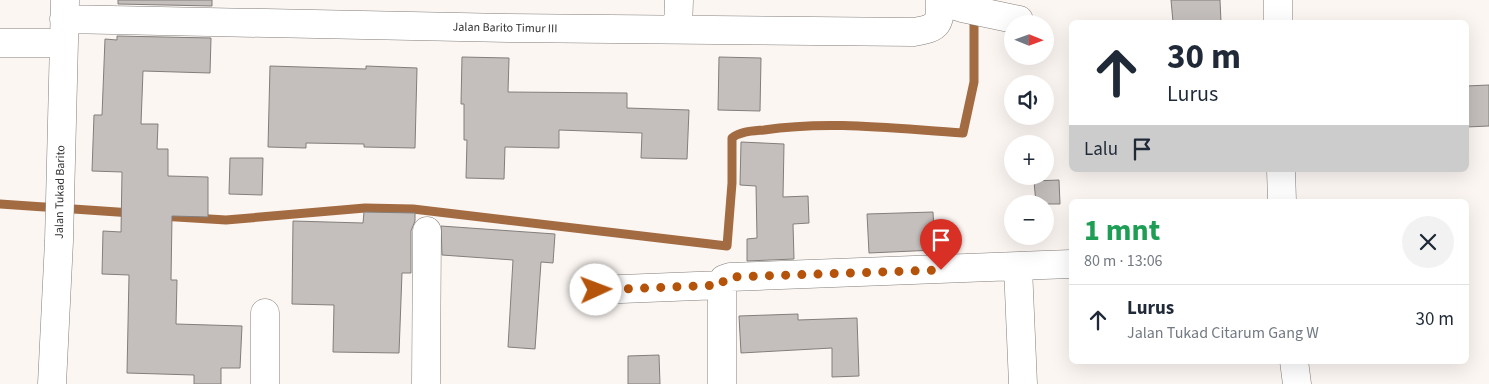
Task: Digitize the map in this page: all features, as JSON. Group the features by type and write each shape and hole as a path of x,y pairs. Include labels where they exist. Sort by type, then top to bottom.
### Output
{"street":[{"path":"678,29 679,0"},
{"path":"1278,0 1278,20"},
{"path":"945,7 1004,17"},
{"name":"Jalan Barito Timur III","path":"0,43 64,21 914,32 936,26 945,7"},
{"name":"Jalan Tukad Barito","path":"52,384 59,241 64,21"},
{"path":"1281,172 1282,199"},
{"path":"426,384 427,231"},
{"path":"722,384 722,285 724,279 730,277 1069,264"},
{"path":"1018,267 1023,384"},
{"path":"596,290 722,285"},
{"path":"265,313 265,384"},
{"path":"1294,364 1297,384"}],"building":[{"path":"118,0 212,0 212,6 118,4"},
{"path":"1171,0 1220,0 1221,20 1173,20"},
{"path":"117,36 211,38 210,73 143,71 141,124 158,124 157,149 168,149 168,176 208,177 208,217 172,216 171,280 177,280 176,324 242,326 240,368 221,368 221,384 194,384 194,375 127,373 129,275 102,274 103,231 121,232 122,172 92,171 94,115 102,115 105,39 117,40"},
{"path":"462,57 509,58 508,92 627,93 627,108 689,110 687,159 641,158 642,133 559,130 559,148 505,147 504,179 466,178 467,140 464,140 464,104 461,104"},
{"path":"719,57 761,58 760,111 718,110"},
{"path":"270,66 366,69 366,66 417,68 415,148 364,147 364,144 306,143 306,148 268,147"},
{"path":"1489,85 1489,126 1469,127 1469,86"},
{"path":"741,142 784,144 783,197 808,196 809,223 793,224 794,259 747,261 747,239 757,238 756,186 740,185"},
{"path":"230,158 263,158 262,195 229,194"},
{"path":"1054,180 1059,180 1060,204 1054,204 1054,195 1035,195 1034,185 1054,185"},
{"path":"364,212 415,213 415,221 411,231 411,273 402,273 399,353 333,352 334,305 292,304 293,221 363,223"},
{"path":"933,212 935,250 869,253 867,214"},
{"path":"441,226 555,234 553,263 541,262 535,349 508,347 513,260 442,255"},
{"path":"798,314 798,320 857,318 859,376 832,377 832,348 741,353 739,316"},
{"path":"659,355 660,384 628,384 628,356"}],"waterway":[{"path":"160,216 226,220 365,208 413,209 727,246 732,183 732,138 736,136 751,131 814,126 864,126 963,133 974,82 974,13"},
{"path":"0,204 132,213"}],"route":[{"path":"596,290 722,285 724,279 730,277 941,270"}]}
